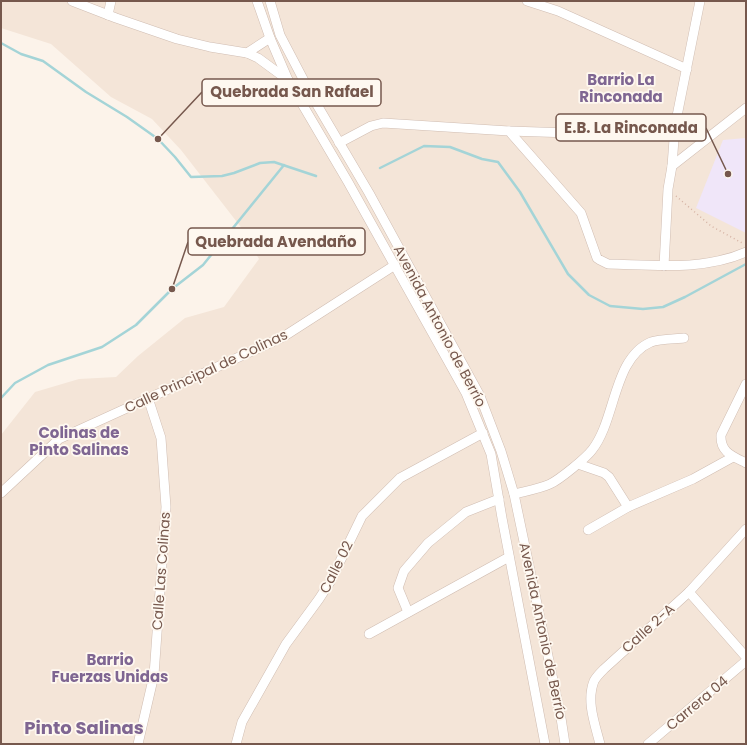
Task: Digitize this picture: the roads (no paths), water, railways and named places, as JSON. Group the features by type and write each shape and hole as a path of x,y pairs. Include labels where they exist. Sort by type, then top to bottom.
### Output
{"street":[{"path":"72,1 108,15 191,43 247,53 258,58 288,80"},
{"path":"108,15 111,1"},
{"name":"Avenida Antonio de Berrío","path":"257,1 270,38 288,80 395,264 466,394 483,433 491,454 545,744"},
{"name":"Avenida Antonio de Berrío","path":"270,1 280,35 313,98 369,193 480,396 501,451 514,494 560,710 565,744"},
{"path":"527,1 550,4 558,11 687,69"},
{"path":"664,266 668,189 672,166 675,126 700,1"},
{"path":"247,53 270,38"},
{"path":"672,166 746,108"},
{"path":"339,142 371,126 383,123 509,131 601,134 675,126"},
{"path":"509,131 581,213 597,258 600,260 608,264 670,267 701,264 746,252"},
{"name":"Calle Principal de Colinas","path":"1,493 59,439 283,337 395,264"},
{"path":"514,494 550,484 578,464 592,450 602,434 622,375 634,355 642,347 652,342 684,338"},
{"path":"746,384 721,435 721,443 724,450 746,464"},
{"name":"Calle Las Colinas","path":"138,744 154,675 166,507 161,438 148,398"},
{"name":"Calle 02","path":"236,744 242,722 286,644 330,582 362,516 400,478 483,433"},
{"path":"588,530 628,507 693,479 733,457"},
{"path":"578,464 604,473 609,477 628,507"},
{"path":"408,612 398,588 404,571 428,543 466,512 499,499"},
{"name":"Calle 2-A","path":"600,744 591,702 591,690 595,680 604,669 688,592 746,529"},
{"path":"369,634 509,557"},
{"path":"688,592 746,657"},
{"name":"Carrera 04","path":"648,744 746,661"}],"waterway":[{"path":"1,43 21,54 43,61 86,92 127,117 158,139 191,177 222,176 260,163 274,162 316,176"},
{"path":"380,168 424,146 450,147 482,159 498,162 520,192 568,274 589,295 610,306 643,309 663,307 685,297 746,264"},
{"path":"1,398 15,383 48,365 102,347 136,325 172,289 203,265 284,165"}],"place":[{"name":"Quebrada San Rafael","path":"158,139"},
{"name":"E.B. La Rinconada","path":"728,174"},
{"name":"Quebrada Avendaño","path":"172,289"}],"district":[{"name":"Barrio La Rinconada","path":"621,88"},
{"name":"Colinas de Pinto Salinas","path":"79,440"},
{"name":"Barrio Fuerzas Unidas","path":"110,668"},
{"name":"Pinto Salinas","path":"84,727"}]}
